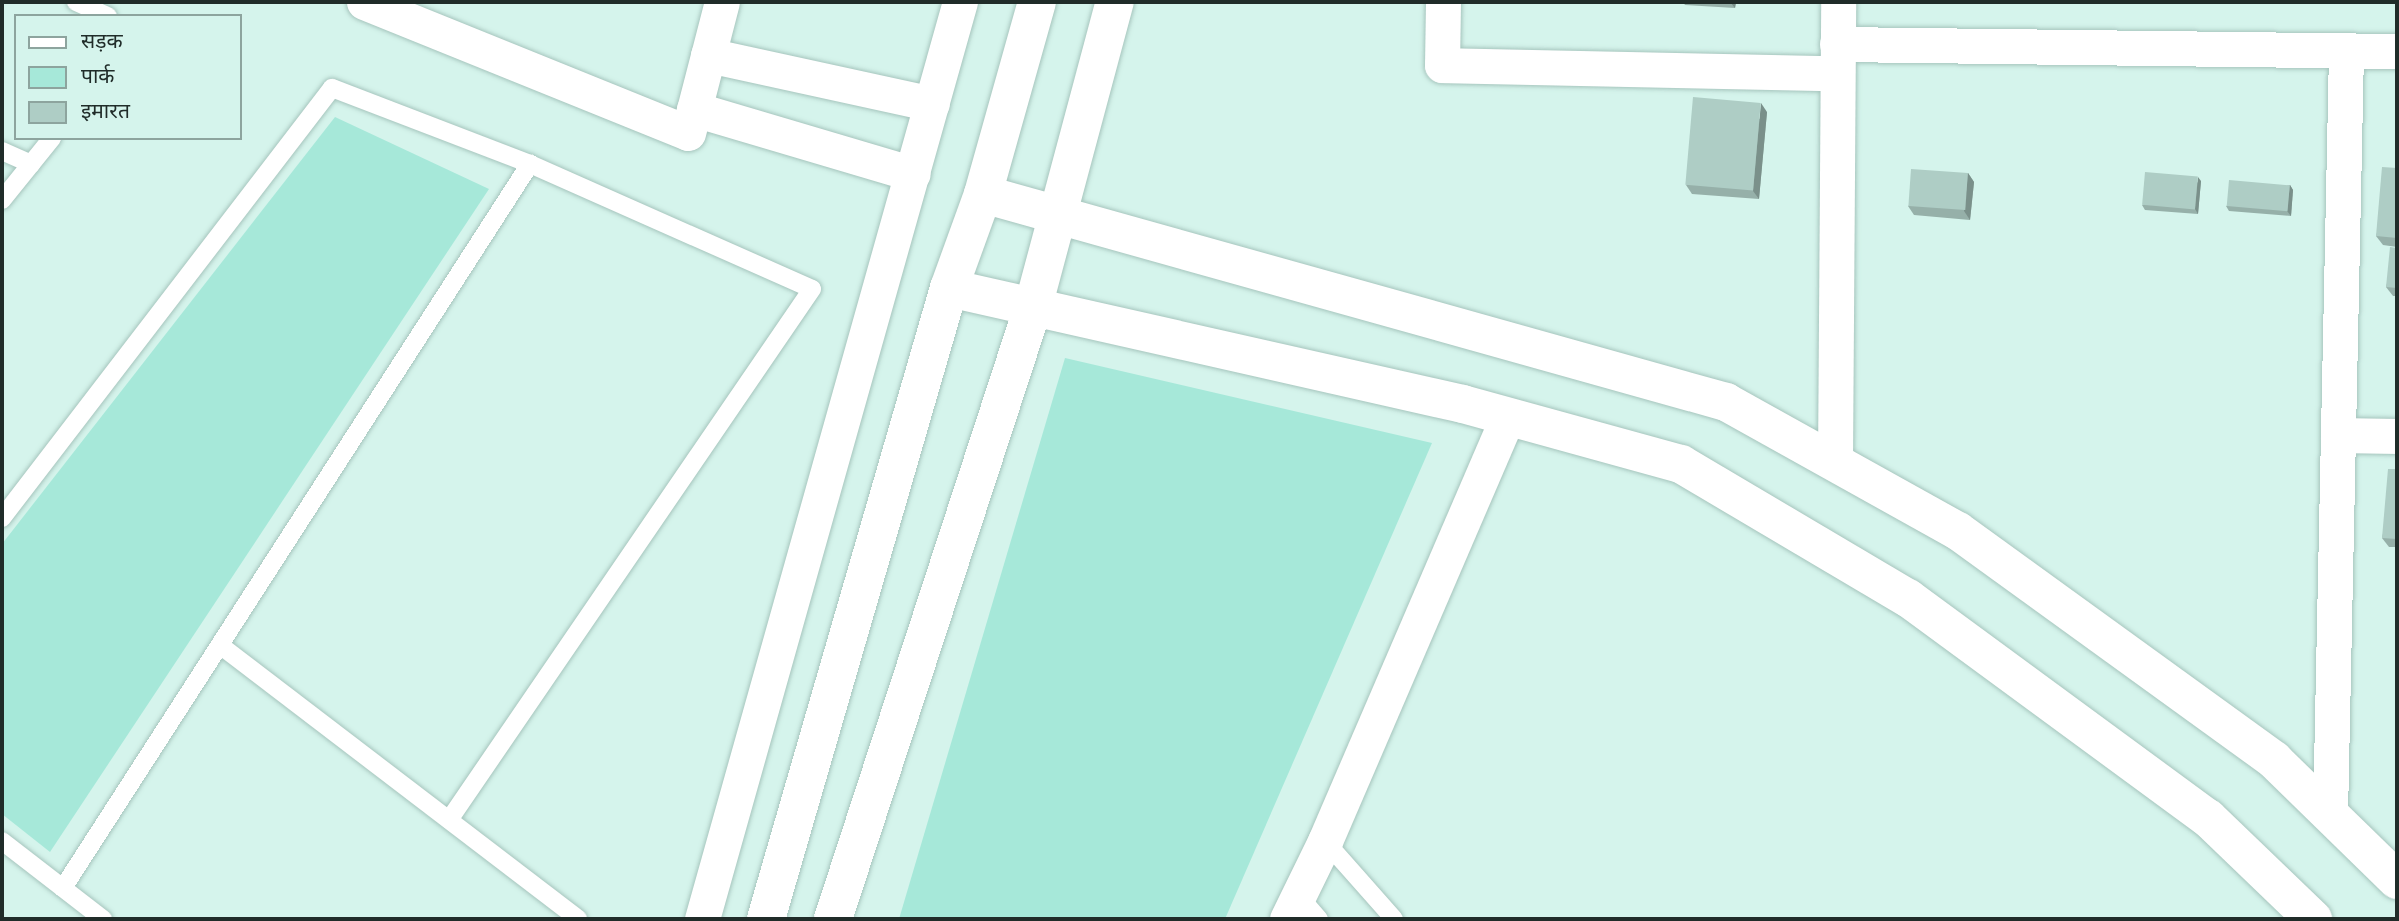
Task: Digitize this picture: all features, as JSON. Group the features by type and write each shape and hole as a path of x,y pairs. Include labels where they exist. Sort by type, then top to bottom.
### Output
{"street":[{"path":"365,2 688,133 722,2"},
{"path":"702,919 960,2"},
{"path":"766,919 949,288 983,194 1037,2"},
{"path":"833,919 1033,307 1115,2"},
{"path":"1443,2 1442,65 2397,51"},
{"path":"1835,463 1838,2"},
{"path":"2330,815 2346,51"},
{"path":"708,55 932,104"},
{"path":"694,108 913,174"},
{"path":"983,194 1726,402 1958,531 2274,760 2397,880"},
{"path":"949,288 1508,416 1681,464 1908,598 2208,818 2313,919"},
{"path":"1301,911 1325,841 1508,416"},
{"path":"2338,435 2397,436"}],"lane":[{"path":"76,2 103,14"},
{"path":"2,518 332,88 530,164 812,289 449,820"},
{"path":"2,200 50,140"},
{"path":"2,151 31,164"},
{"path":"63,888 530,164"},
{"path":"220,645 578,919"},
{"path":"2,841 103,919"},
{"path":"1325,841 1394,919"}],"green space":[{"path":"335,117 489,189 50,852 2,814 2,544"},
{"path":"1065,358 1432,443 1225,919 899,919"}],"building":[{"path":"1693,97 1761,103 1753,191 1685,185"},
{"path":"2382,167 2397,168 2397,238 2376,236"},
{"path":"1911,169 1968,173 1965,210 1908,206"},
{"path":"2145,172 2198,177 2195,209 2142,205"},
{"path":"2229,180 2290,185 2288,211 2227,206"},
{"path":"2390,247 2397,248 2397,288 2386,287"},
{"path":"2388,469 2397,469 2397,539 2382,538"}]}
